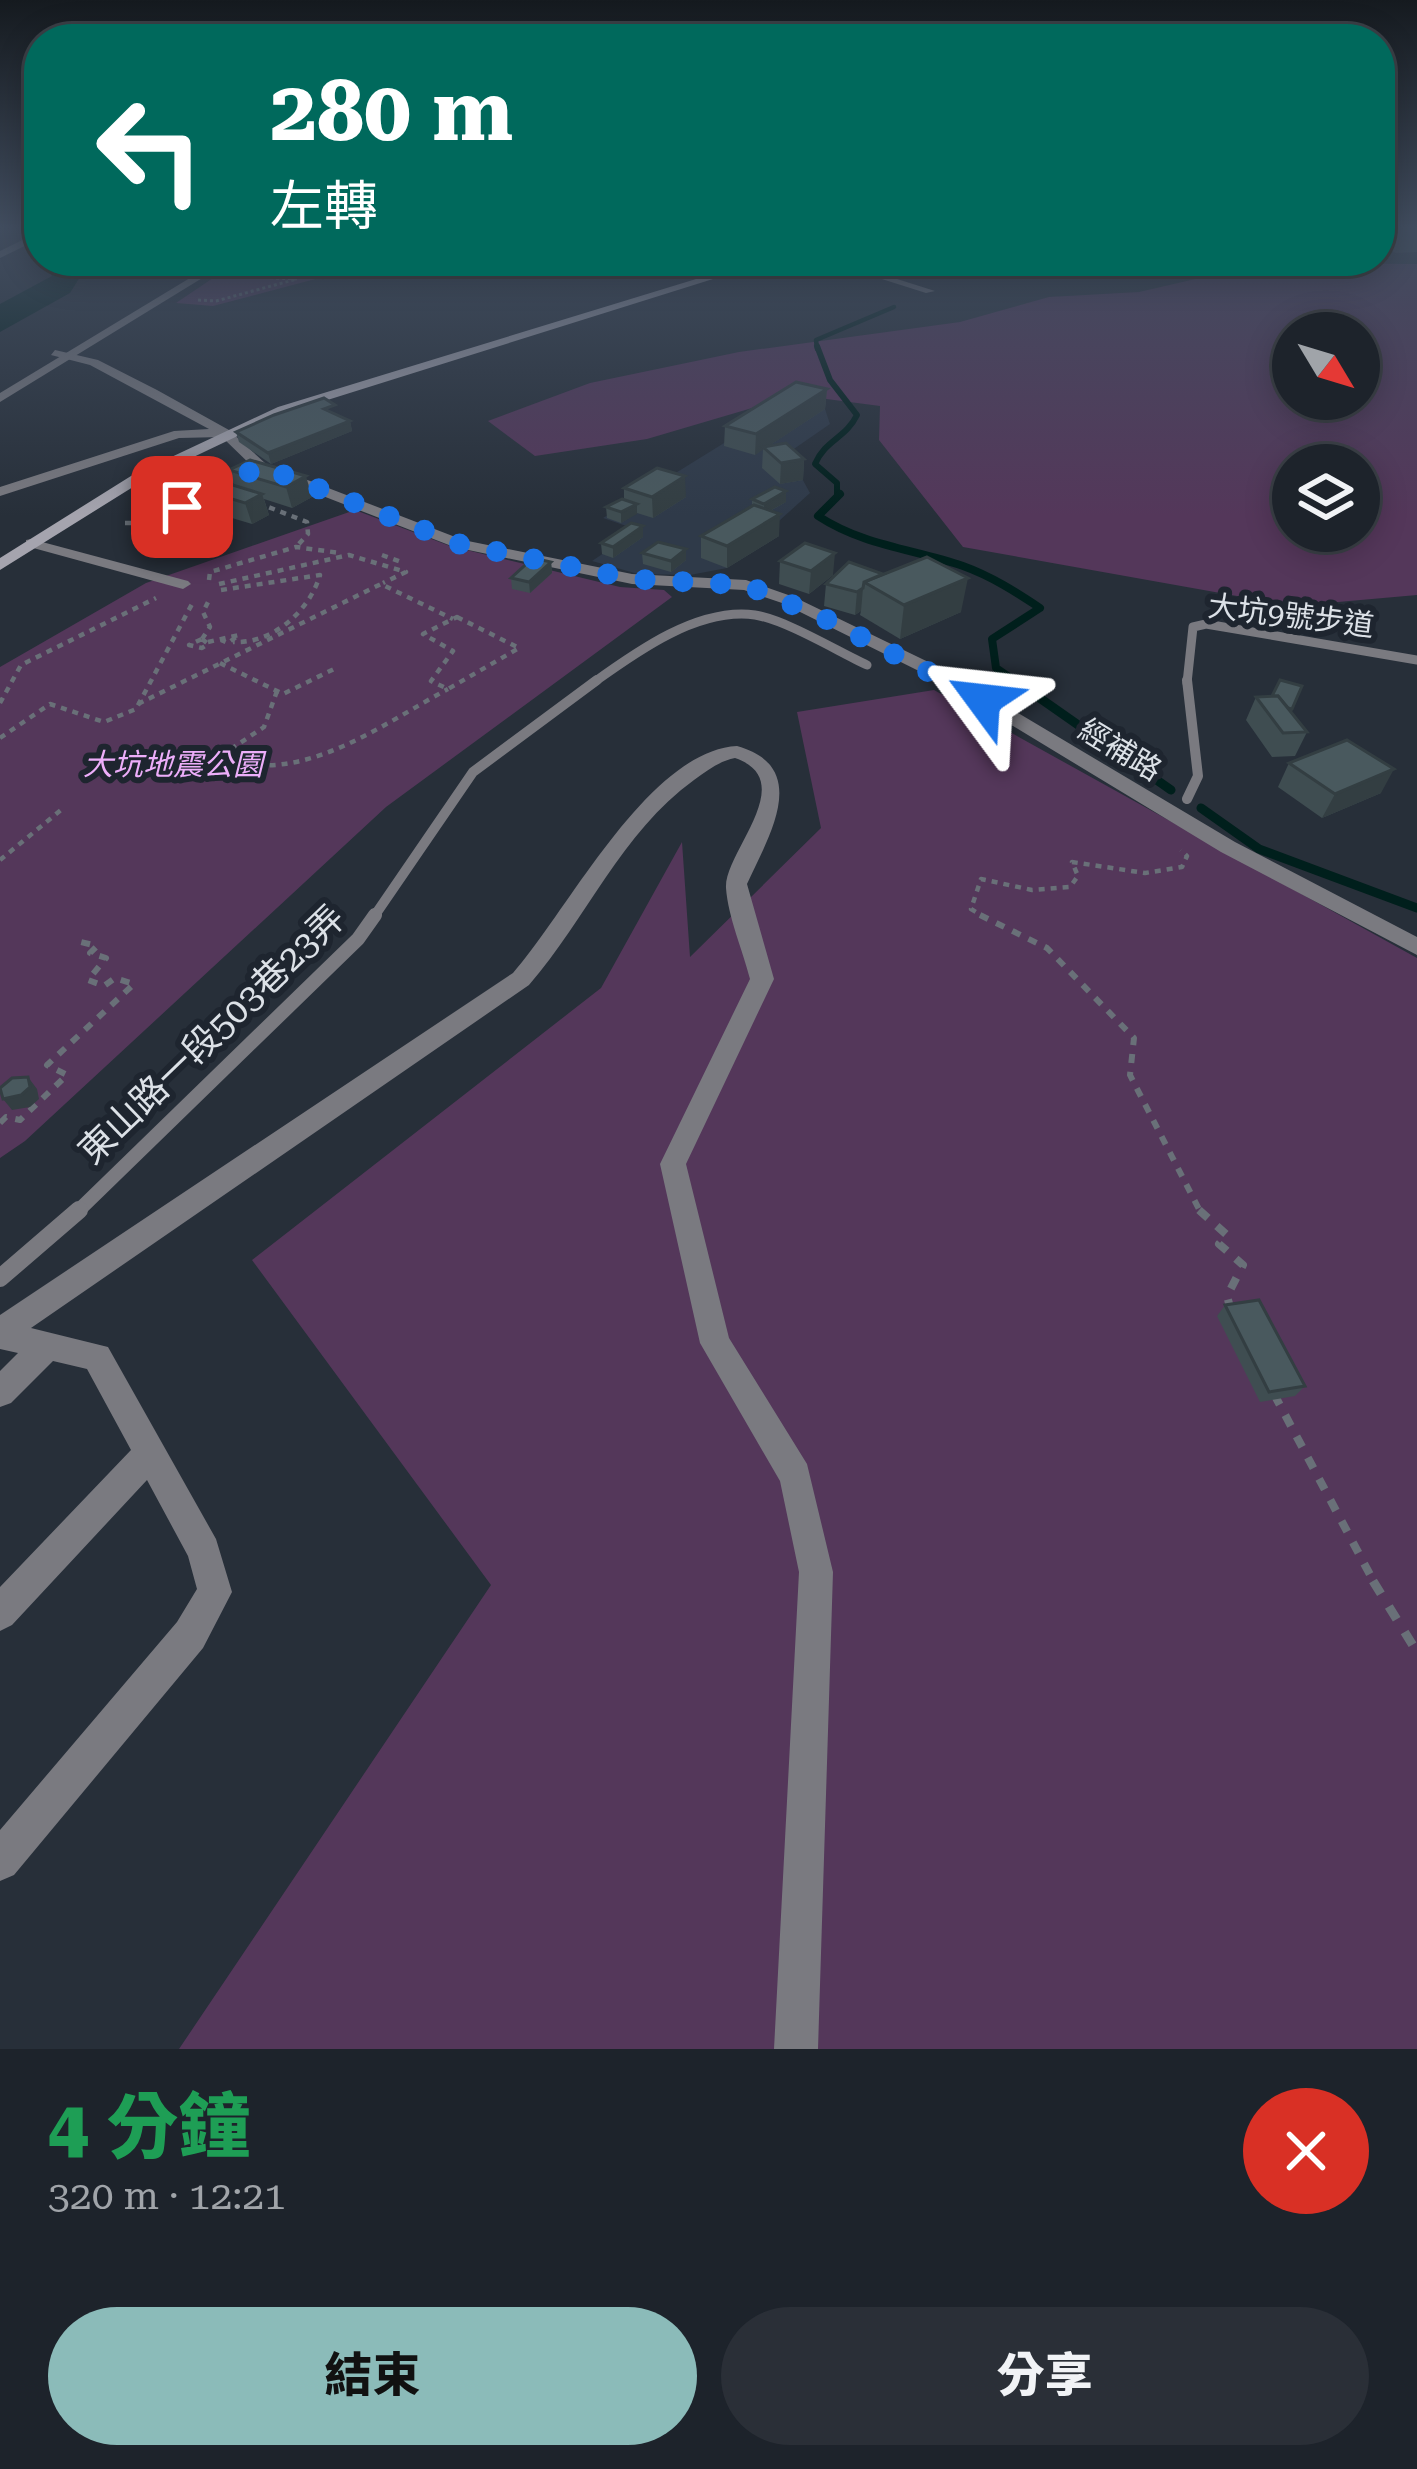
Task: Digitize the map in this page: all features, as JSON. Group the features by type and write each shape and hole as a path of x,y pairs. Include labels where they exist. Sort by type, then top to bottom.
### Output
{"main road":[{"path":"0,565 225,433 391,373 553,325"}],"street":[{"path":"0,384 102,325"},
{"path":"0,398 125,325"},
{"name":"經補路","path":"55,353 75,356 225,433 261,466 459,544 632,579 746,585 788,600 943,676 1163,807 1417,947"},
{"path":"0,492 178,434 225,433"},
{"path":"31,543 179,586"},
{"path":"0,1333 521,979 559,934 617,837 670,786 716,757 736,752 758,761 771,786 772,806 736,884 762,979 673,1164 715,1343 795,1476 816,1572 796,2049"},
{"path":"0,1333 45,1348 97,1357 204,1552 214,1592 190,1635 0,1861"},
{"path":"0,1393 45,1348"},
{"path":"0,1613 148,1456"}],"lane":[{"name":"東山路一段503巷23弄","path":"0,1278 39,1249 358,939 473,772 632,655 707,619 756,615 867,664"},
{"name":"大坑9號步道","path":"1187,800 1198,776 1197,734 1186,708 1188,636 1193,627 1376,649 1417,660"}],"path":[{"path":"124,523 151,523 261,466"},
{"path":"256,502 307,522 308,535 296,547"},
{"path":"0,738 50,704 104,722 406,572 349,555 296,547 210,572 209,580"},
{"path":"395,568 404,563 382,555 396,548"},
{"path":"209,600 203,613 210,627 206,642 239,635 233,642 250,641 308,604 320,574 220,587 349,555"},
{"path":"278,692 264,727 219,757 254,771 283,767 361,735 519,648 381,584"},
{"path":"0,703 21,665 179,586"},
{"path":"138,704 192,604"},
{"path":"448,689 431,681 453,650 423,634 453,620"},
{"path":"220,663 284,694 334,669"},
{"path":"1163,807 1153,821 1186,856 1182,867 1145,873 1072,862 1078,876 1070,886 1032,890 981,879 971,909 1042,945 1085,980 1105,1011 1134,1038 1130,1076 1138,1094 1167,1140 1203,1219 1227,1235 1219,1244 1243,1265 1226,1296 1240,1326"},
{"path":"0,860 61,810"},
{"path":"0,1123 6,1118 20,1120 68,1075 47,1065 134,984 115,978 104,986 88,980 106,958 90,953 97,946 81,942"},
{"path":"1267,1379 1354,1549 1417,1652"}],"shaded area":[{"path":"805,393 825,409 830,424 788,453 810,493 727,568 690,575 638,574 592,561 638,530 603,518"}],"green space":[{"path":"941,325 1272,325 1272,420 1380,420 1380,325 1417,325 1417,595 1293,606 963,547 879,440 880,406 796,395 647,439 535,456 488,421 590,383 739,352"},
{"name":"大坑地震公園","path":"355,510 450,546 620,587 664,590 672,597 386,807 25,1141 0,1158 0,667 146,583"},
{"path":"934,690 1417,958 1417,2049 179,2049 491,1585 252,1260 601,988 682,842 690,957 821,828 797,712"}],"building":[{"path":"796,382 827,389 756,434 725,426"},
{"path":"324,398 335,405 324,409 350,421 268,453 236,432 274,415"},
{"path":"786,443 804,459 781,463 763,447"},
{"path":"250,460 306,476 286,487 229,470"},
{"path":"191,462 210,467 188,478 169,474"},
{"path":"657,468 685,476 652,497 624,488"},
{"path":"213,479 262,494 245,503 195,488"},
{"path":"775,487 786,491 764,504 752,499"},
{"path":"622,499 637,504 621,512 606,507"},
{"path":"754,505 780,514 727,546 701,536"},
{"path":"631,523 643,526 613,547 601,543"},
{"path":"658,542 686,549 671,561 642,553"},
{"path":"805,543 835,553 811,571 780,561"},
{"path":"927,557 968,578 904,605 864,582"},
{"path":"533,558 551,562 529,582 511,578"},
{"path":"849,562 883,574 864,582 857,592 826,584"},
{"path":"1280,680 1302,686 1292,709 1272,696"},
{"path":"1278,696 1307,732 1283,733 1256,697"},
{"path":"1347,740 1394,769 1335,794 1289,763"},
{"path":"28,1077 30,1087 21,1095 3,1099 0,1088 12,1078"},
{"path":"1259,1300 1305,1386 1269,1392 1225,1305"}],"waterway":[{"path":"817,349 816,340 852,325"},
{"path":"817,346 830,380 857,415 815,464 837,483 837,497"},
{"path":"837,497 840,494"},
{"path":"837,497 818,516 871,541 973,570 1040,608 992,639 996,668 1018,683"},
{"path":"1014,680 1171,790"},
{"path":"1201,808 1259,849 1417,908"}],"route":[{"path":"182,507 261,466 459,544 632,579 746,585 788,600 983,700"}]}
